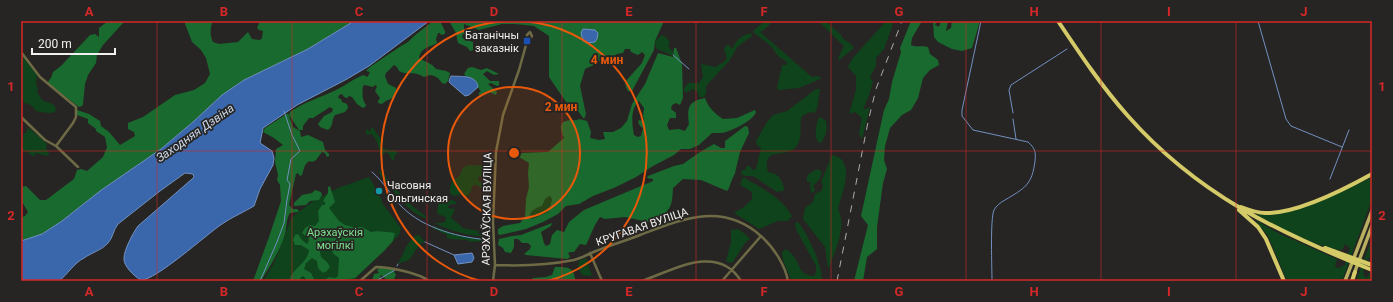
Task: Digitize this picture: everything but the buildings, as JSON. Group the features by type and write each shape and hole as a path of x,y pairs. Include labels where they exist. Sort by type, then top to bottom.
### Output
{"highway":[{"path":"1058,21 1092,72 1129,117 1156,145 1194,177 1229,202 1258,227 1266,239 1284,281"},
{"path":"1229,202 1252,211 1264,213 1279,212 1300,206 1352,185 1372,174"},
{"path":"1229,202 1279,230 1372,268"},
{"path":"1352,281 1355,272"}],"main road":[{"path":"1345,281 1372,211"},
{"path":"1355,272 1372,226"}],"street":[{"name":"АРЭХАЎСКАЯ ВУЛІЦА","path":"493,281 495,265 494,225 496,152 503,116 520,70 526,45"},
{"path":"21,52 40,77 76,107 76,117 73,123 56,146"},
{"path":"21,118 45,140 56,146 78,167"},
{"name":"КРУГАВАЯ ВУЛІЦА","path":"495,265 523,266 574,260 668,224 688,218 719,216 742,224 761,236 778,257 784,268 788,281"},
{"path":"722,281 761,236"},
{"path":"590,253 602,281"},
{"path":"642,281 690,264 705,261 721,263 732,269 741,281"},
{"path":"360,281 376,266 390,267 429,281"}],"green space":[{"path":"108,21 124,22 103,45 97,55 96,63 88,75 85,84 83,104 79,107 48,83 49,80 53,72 61,66 90,35 95,34 99,37 99,28"},
{"path":"184,21 211,21 212,40 213,42 219,44 238,42 248,32 252,39 260,40 262,38 263,31 257,28 260,21 354,21 308,49 244,80 222,95 161,149 100,191 62,221 42,234 21,241 21,217 25,216 28,212 21,200 21,187 26,186 40,200 46,200 74,179 77,170 81,169 87,171 103,157 107,147 105,137 88,123 88,119 77,115 77,110 89,114 100,121 101,126 109,132 120,145 135,136 134,132 128,129 128,123 143,117 175,95 194,90 205,83 210,74 206,58 201,50 192,42"},
{"path":"433,21 440,21 445,34 441,35 438,33 436,39 437,43 423,50 419,58 436,69 450,73 448,81 445,84 434,76 430,75 424,77 399,71 394,65 385,76 388,84 396,88 396,94 392,98 382,104 378,103 380,98 375,91 377,86 375,85 373,87 365,85 363,86 362,94 366,105 365,107 363,108 357,104 352,97 349,96 347,98 342,94 339,95 338,98 347,104 348,108 345,112 335,115 328,130 320,127 318,124 324,116 332,112 333,109 330,107 313,118 309,118 303,126 303,130 299,130 289,115 290,112 307,102 330,93 361,76 364,75 367,77 370,72 366,71 370,67 408,42"},
{"path":"449,21 664,21 655,41 654,50 632,91 628,91 625,82 642,63 645,55 642,52 638,55 631,52 630,49 625,49 623,53 617,54 609,60 606,59 585,69 580,86 586,114 584,119 575,107 566,102 549,77 549,36 534,26 502,24 479,30 464,24 464,32 473,35 463,34 462,37 473,42 473,50 470,51 467,47 458,43 456,33"},
{"path":"765,21 773,21 760,32 812,77 819,76 821,78 799,88 778,90 777,88 782,65 786,65 787,62 778,56 771,46 753,32"},
{"path":"818,21 826,21 854,48 839,60 838,58 844,46"},
{"path":"886,21 894,21 884,49 876,58 876,66 870,77 873,82 863,110 870,107 862,139 859,134 862,118 855,112 849,114 856,90 856,76 848,67 852,59"},
{"path":"911,21 922,21 912,38 911,45 928,47 930,54 938,60 939,65 930,70 923,78 918,98 911,110 902,115 890,128 885,146 884,160 887,169 883,183 877,227 877,249 867,257 863,281 854,281 868,225 861,216 884,110 889,99 892,82 901,52 900,48"},
{"path":"933,21 937,21 935,25 939,27 941,21 948,21 946,31 951,28 952,21 980,21 972,48 962,51 952,49 938,42 934,37"},
{"path":"751,33 752,36 737,47 730,60 706,86 706,93 704,97 699,97 698,92 693,89 686,93 684,91 684,88 688,83 699,83 703,77 701,64 715,67 724,62 727,58 724,49 726,46 728,44 732,49 739,39 744,35"},
{"path":"662,35 670,42 668,46 673,52 673,55 671,56 656,48 655,42"},
{"path":"674,48 676,48 682,64 683,98 680,105 676,103 672,105 671,109 676,113 676,118 670,118 667,125 669,130 679,129 685,131 689,124 688,110 695,101 705,98 712,110 723,119 737,118 755,110 756,112 751,119 730,131 712,133 699,145 690,149 681,149 674,155 636,177 593,196 579,204 566,206 558,214 543,222 526,229 500,235 498,234 498,229 503,226 520,223 525,217 526,199 529,187 529,163 519,157 522,153 548,152 564,138 561,131 561,126 563,122 568,120 579,119 587,121 591,132 590,138 599,140 605,139 603,132 613,132 621,128 627,121 632,104 645,84 658,53 673,57","holes":["639,101 644,108 644,119 642,121 639,120 638,122 643,128 641,136 638,137 634,135 632,117 634,108","549,196 552,200 548,212 532,219 530,217 532,211 542,206 545,199"]},
{"path":"21,54 37,75 37,92 42,100 55,106 55,112 50,113 36,111 31,105 24,103 23,99 21,98"},
{"path":"472,67 481,70 487,68 499,74 494,75 487,71 483,74 490,81 499,81 499,85 497,86 491,83 488,84 497,92 496,95 487,91 480,95 478,94 481,91 476,82 464,74 468,68"},
{"path":"816,89 820,89 817,109 814,113 810,112 802,116 800,124 800,139 796,147 787,152 771,155 768,158 768,172 775,174 780,178 785,190 777,192 753,176 745,176 741,174 742,170 745,170 747,166 750,166 752,170 756,169 761,148 757,145 756,141 773,115 787,111"},
{"path":"288,113 293,127 300,131 301,137 308,135 323,142 325,150 329,156 327,157 325,153 322,152 316,160 312,162 309,161 305,165 302,175 300,176 298,173 296,174 289,205 293,209 297,209 299,211 290,213 287,220 285,234 280,246 261,281 253,281 281,201 280,185 277,180 278,175 275,162 276,149 283,145 263,132 265,128"},
{"path":"820,117 826,121 827,128 821,143 818,142 816,134 818,119"},
{"path":"745,126 748,127 749,133 740,152 735,173 727,191 701,180 683,179 673,188 669,209 659,219 653,219 648,222 625,217 605,219 600,217 586,245 580,244 574,252 568,253 570,257 567,259 526,255 524,254 530,249 531,246 528,243 522,243 518,239 514,239 514,247 511,253 505,252 503,248 498,245 499,239 521,235 552,223 551,226 541,232 546,246 550,244 552,235 557,230 564,232 569,222 584,210 653,181 653,179 647,178 648,176 683,164 714,144 721,148 725,148 725,141"},
{"path":"29,128 47,144 46,149 49,153 48,156 34,153 34,157 26,151 21,151 21,135 23,136"},
{"path":"371,128 373,128 381,139 381,147 398,152 395,155 394,160 392,160 386,152 381,156 374,136 372,134 366,135 366,130 367,129 370,132"},
{"path":"832,155 840,158 844,163 846,178 838,209 841,231 837,247 828,269 825,247 803,219 805,208 813,202 815,194 822,190 823,185 821,182"},
{"path":"469,165 485,166 487,168 486,176 478,177 478,180 483,184 483,187 481,188 477,185 473,185 470,193 465,198 462,194 453,196 450,193 450,186 452,182 458,177 463,168"},
{"path":"818,169 822,172 819,180 813,186 815,190 813,193 811,192 811,183 807,181 807,176"},
{"path":"380,171 407,201 426,216 426,218 413,211 400,199 379,173"},
{"name":"Арэхаўскія могілкі","path":"369,177 381,198 382,203 401,228 399,235 353,281 263,281 274,263 292,217 312,202 338,188"},
{"path":"743,177 770,193 782,203 792,216 788,221 778,221 759,229 734,213 744,207 752,199 752,192 740,185"},
{"path":"1372,177 1372,199 1342,281 1287,281 1268,236 1255,220 1278,233 1337,259 1335,267 1339,268 1345,265 1350,248 1345,244 1342,250 1322,246 1274,225 1255,214 1265,215 1292,211 1327,198"},
{"path":"330,186 335,202 329,208 339,221 345,225 362,227 371,232 379,231 395,233 393,241 355,278 344,281 327,281 326,279 329,277 335,278 338,276 339,258 332,252 332,244 328,240 322,241 319,247 321,257 330,267 327,271 323,273 318,268 317,261 312,258 306,263 304,269 311,273 314,279 312,281 307,280 303,276 300,278 302,281 292,281 290,278 292,274 304,261 309,250 301,245 295,245 293,240 295,235 298,234 302,240 307,244 308,243 309,239 302,233 305,228 310,225 315,226 319,221 318,211 322,205 325,205 325,202 323,201 328,193 328,187"},
{"path":"315,190 321,192 322,195 319,200 310,201 306,205 294,206 294,203 302,195 312,193"},
{"path":"549,196 552,199 548,212 532,219 530,215 532,211 540,207"},
{"path":"444,198 447,202 451,200 457,202 456,204 448,206 448,208 455,209 451,218 462,228 479,231 478,234 483,235 490,229 490,235 478,236 470,235 435,223 445,222 446,217 437,213 439,200"},
{"path":"798,222 814,250 820,266 822,281 791,280 783,260 782,252 786,249 794,257 803,273 814,276 816,272 816,266 796,229 795,223"},
{"path":"434,226 451,233 467,237 490,239 490,245 484,241 471,242 447,238 447,235 433,228"},
{"path":"738,229 750,239 745,243 733,262 730,263 726,261 731,242 731,230"},
{"path":"419,235 425,242 420,244 409,260 398,264 407,245 415,236"},
{"path":"1372,239 1370,253 1372,253 1372,256 1366,262 1363,270 1364,276 1367,278 1372,272 1372,281 1356,281"},
{"path":"586,258 592,276 582,275 578,266 579,261"},
{"path":"555,267 565,267 572,270 577,281 531,281 533,278 552,275"},
{"path":"380,268 392,268 396,275 393,281 388,281 381,275 380,277 383,281 372,281 374,274 379,273 377,270"}],"water":[{"name":"Заходняя Дзвіна","path":"354,21 429,21 369,66 297,105 263,128 260,143 272,151 274,158 273,165 260,189 254,206 222,224 157,273 141,280 127,268 125,264 124,255 127,246 138,226 194,177 193,174 185,173 118,224 110,241 106,245 100,250 80,260 59,281 21,281 21,241 42,234 62,221 100,191 161,149 222,95 244,80 308,49"},
{"path":"583,29 595,30 598,33 595,42 587,43 583,41 581,33"},
{"path":"451,76 471,78 477,83 478,87 469,95 465,96 450,83 449,81"},
{"path":"472,253 474,258 472,262 458,264 454,255"}],"waterway":[{"path":"981,21 962,116 973,130 1028,142 1034,148 1035,155 1034,169 1029,181 1022,189 1000,203 994,210 992,233 992,281"},
{"path":"1258,21 1286,119 1291,126 1342,147"},
{"path":"1013,113 1009,90 1011,85 1067,49"},
{"path":"673,55 689,69"},
{"path":"260,281 284,223 290,184 287,180 291,159 300,151 292,135 284,111"},
{"path":"1013,119 1016,139"},
{"path":"1330,179 1349,130"},
{"path":"372,172 402,207 421,221 443,231 467,237 490,240"},
{"path":"425,242 454,255"},
{"path":"376,281 395,270"}],"railway":[{"path":"837,281 868,122 876,89 902,21"}],"place":[{"name":"Батанічны заказнік","path":"527,41"},
{"name":"Часовня Ольгинская","path":"379,191"}]}
